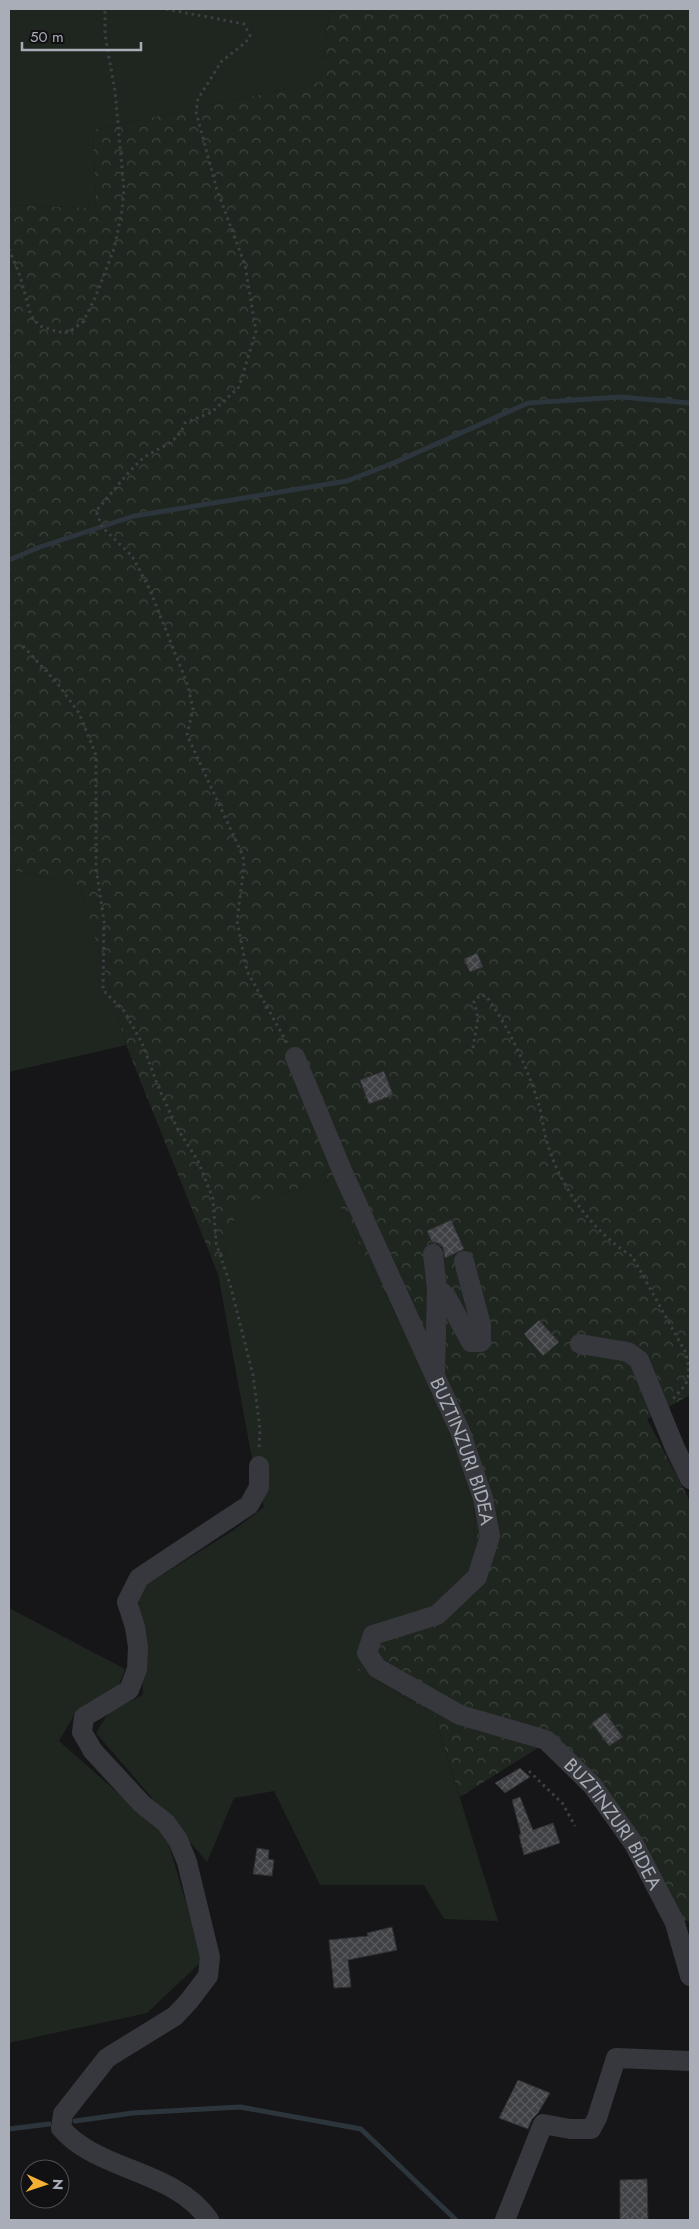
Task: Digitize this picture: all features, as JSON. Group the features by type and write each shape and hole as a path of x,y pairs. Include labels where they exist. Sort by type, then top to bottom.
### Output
{"street":[{"name":"BUZTINZURI BIDEA","path":"295,1057 344,1173 460,1431 480,1490 490,1536 477,1578 437,1615 373,1635 367,1653 377,1668 460,1715 546,1740 592,1786 634,1844 675,1923 690,1976"},
{"path":"433,1254 436,1289 435,1376"},
{"path":"436,1289 446,1296 471,1342 481,1342 481,1325 464,1261"},
{"path":"580,1344 628,1352 639,1360 675,1448 690,1479"},
{"path":"209,2220 204,2213 178,2190 89,2150 68,2137 61,2128 63,2114 107,2058 175,2016 208,1976 210,1957 187,1862 178,1840 166,1823 142,1804 93,1751 82,1732 84,1717 129,1690 137,1669 138,1647 135,1628 127,1602 139,1578 249,1506 259,1487 259,1466"},
{"path":"505,2220 543,2124 570,2129 591,2129 597,2118 616,2058 690,2061"}],"path":[{"path":"9,249 20,276 31,316 40,326 58,332 68,332 83,322 95,298 114,249 122,211 124,189 115,91 105,35 105,9"},
{"path":"166,9 244,24 250,36 246,42 221,62 198,99 196,112 217,190 245,265 256,331 239,387 212,412 186,423 183,429 166,446 142,459 96,511 102,527 132,556 150,590 188,686 193,709 187,735 243,856 244,866 237,921 247,971 295,1057"},
{"path":"23,646 57,683 79,713 96,756 96,867 104,922 103,990 124,1011 142,1043 158,1086 177,1128 198,1161 213,1199 216,1243 230,1284 252,1375 260,1429 259,1466"},
{"path":"473,1048 478,1018 474,1002 480,995 486,996 497,1011 523,1060 539,1104 546,1139 557,1171 569,1192 585,1213 622,1250 632,1256 686,1353 689,1372 686,1384 679,1394 660,1412"},
{"path":"528,1771 563,1804 576,1826"}],"green space":[{"path":"9,9 330,9 320,82 93,130 96,208 9,205"},
{"path":"330,9 690,9 690,1395 647,1419 690,1501 690,1922 684,1920 552,1739 460,1797 434,1714 358,1670 369,1627 438,1606 474,1570 475,1500 428,1377 327,1181 239,1205 218,1274 126,1045 80,886 9,869 9,205 96,208 93,130 320,82"},
{"path":"9,869 80,886 126,1045 9,1072"},
{"path":"327,1181 428,1377 475,1500 474,1570 358,1670 434,1714 498,1921 444,1919 424,1885 320,1885 274,1791 234,1798 207,1862 96,1733 109,1712 143,1695 138,1590 234,1530 264,1507 255,1475 218,1274 239,1205"},
{"path":"9,1608 125,1669 118,1688 77,1710 59,1741 166,1835 203,1960 147,2013 9,2043"}],"building":[{"path":"477,953 483,967 470,972 464,959"},
{"path":"384,1071 393,1095 369,1104 360,1080"},
{"path":"451,1220 464,1249 445,1258 443,1247 438,1243 432,1242 427,1231"},
{"path":"539,1320 559,1342 543,1356 524,1334"},
{"path":"605,1713 623,1737 609,1746 592,1723"},
{"path":"520,1768 530,1777 505,1793 495,1783"},
{"path":"520,1797 533,1830 553,1823 560,1843 524,1855 519,1835 521,1834 512,1800"},
{"path":"257,1848 269,1850 268,1859 274,1860 272,1876 253,1874"},
{"path":"392,1927 397,1950 348,1960 351,1987 334,1988 329,1940 368,1936 367,1933"},
{"path":"518,2080 550,2093 538,2113 532,2119 528,2129 499,2118"},
{"path":"647,2179 648,2220 620,2220 620,2180"}],"waterway":[{"path":"9,560 40,547 134,516 347,481 396,462 528,403 621,397 690,403"},
{"path":"75,2121 133,2113 240,2107 361,2129 456,2220"},
{"path":"9,2129 49,2124"}]}
